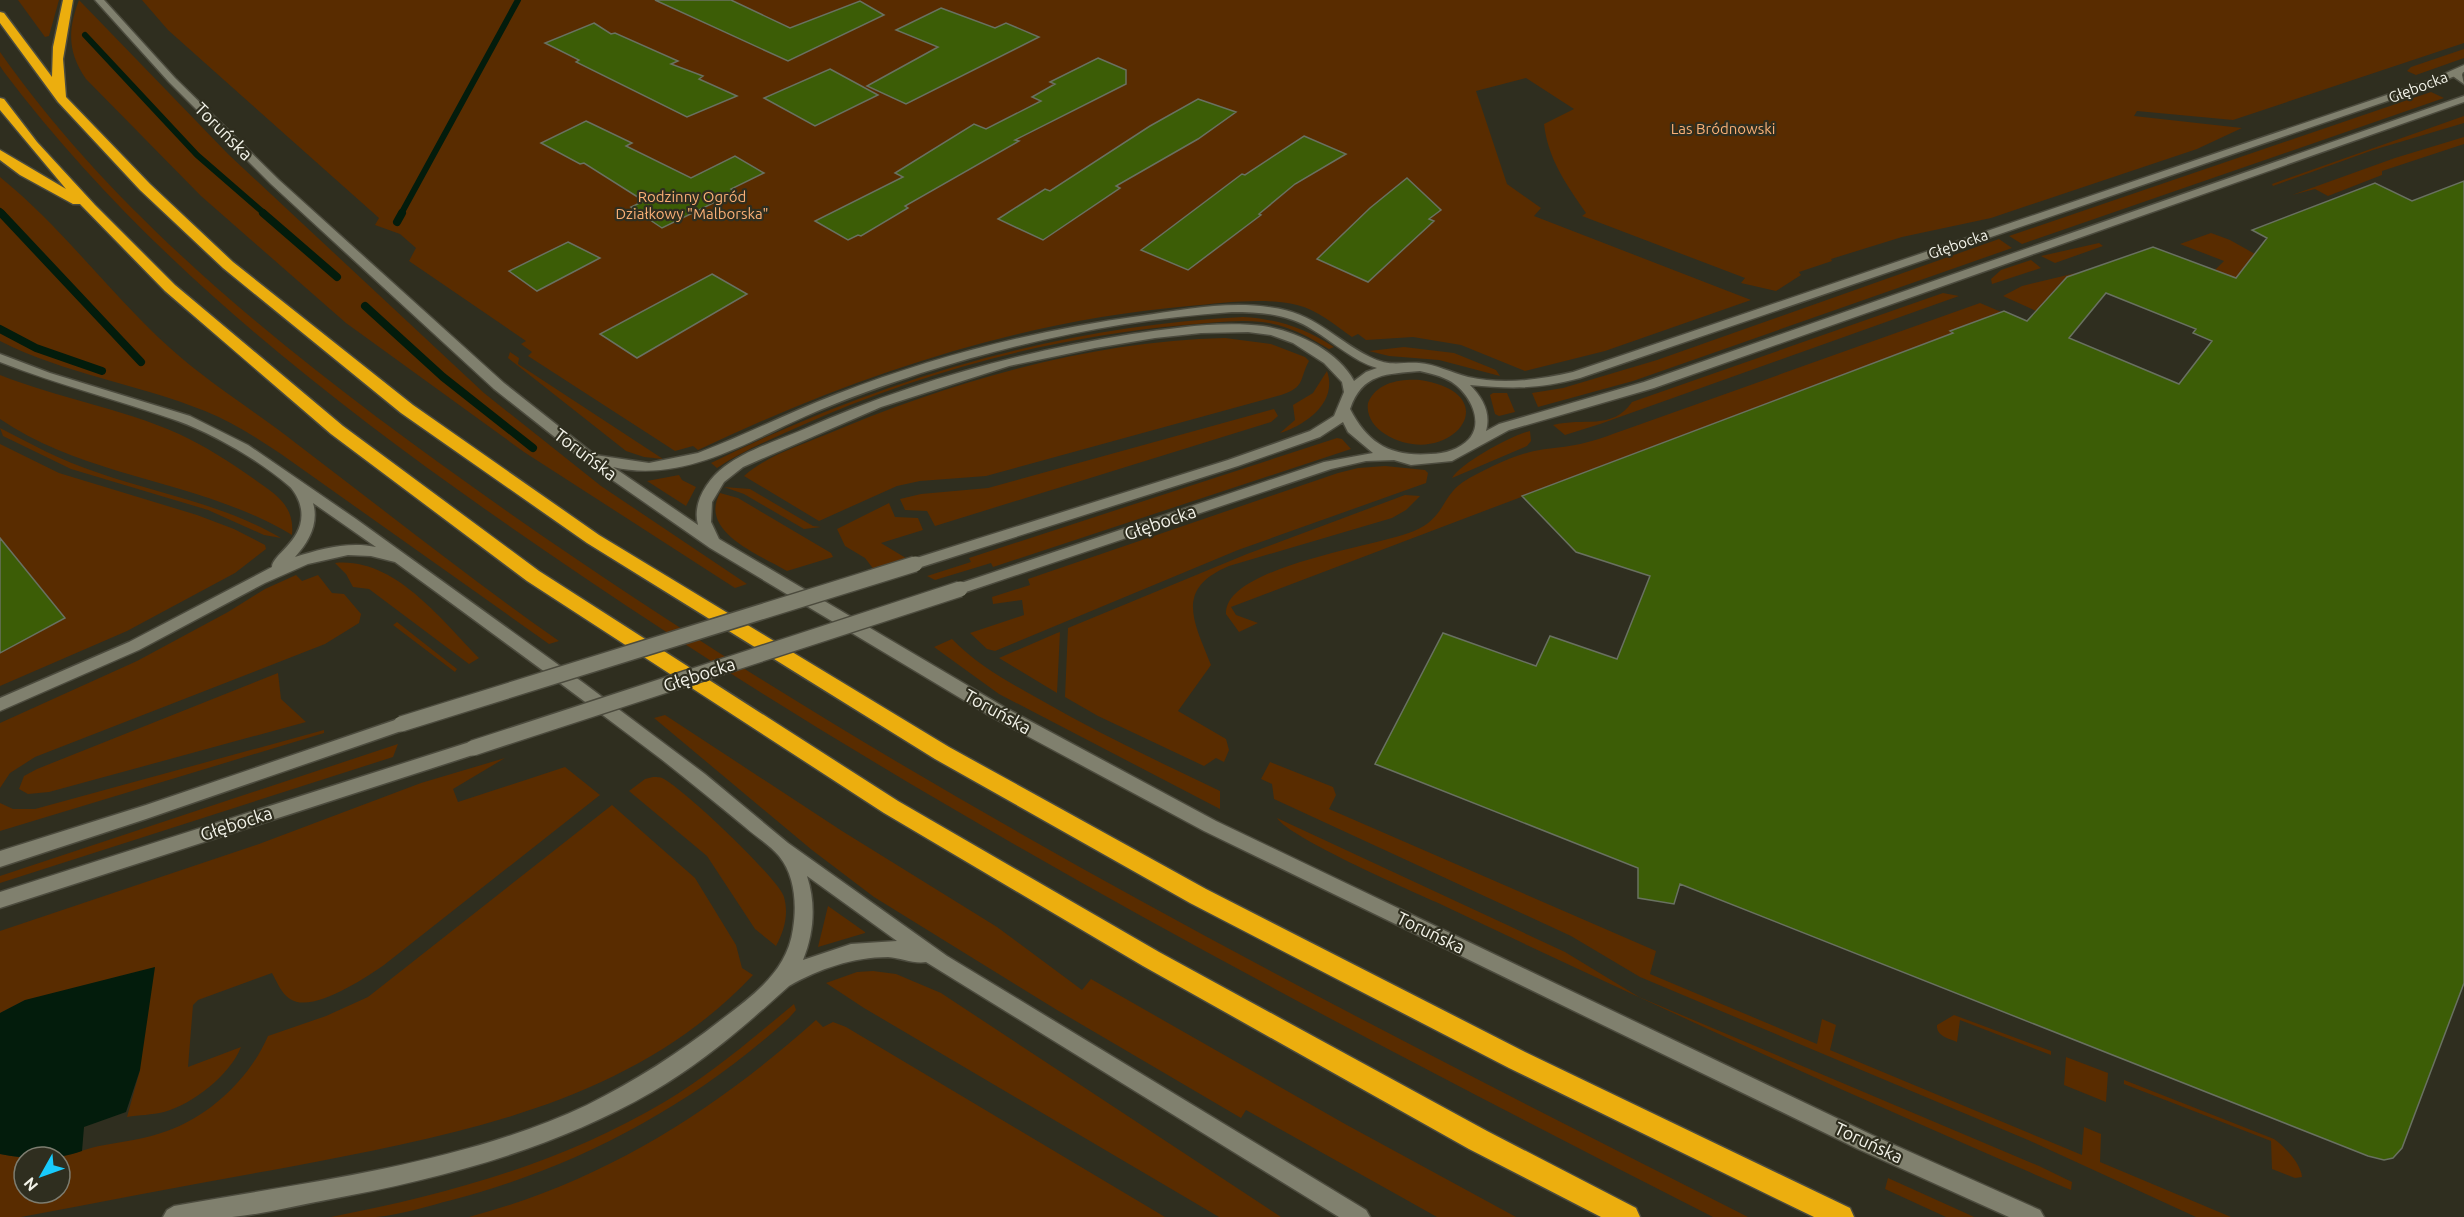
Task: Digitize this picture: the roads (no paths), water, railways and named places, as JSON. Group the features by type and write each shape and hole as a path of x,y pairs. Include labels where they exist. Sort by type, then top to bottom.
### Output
{"highway":[{"path":"62,99 58,80 58,41 68,0"},
{"path":"0,15 62,99 145,188 265,295 407,409 593,539 942,753 1198,896 1517,1060 1841,1217"},
{"path":"0,102 33,145 90,208 170,288 337,430 532,576 891,807 1151,959 1478,1140 1627,1217"},
{"path":"0,154 24,172 90,208"}],"street":[{"name":"Toruńska","path":"99,0 172,80 275,182 499,386 590,458 715,544 998,712 1210,826 1866,1142 2033,1217"},
{"path":"2461,71 2464,81"},
{"name":"Głębocka","path":"1350,392 1370,375 1397,367 1420,367 1480,383 1529,385 1606,366 2431,84 2461,71"},
{"name":"Głębocka","path":"0,900 960,589 1329,465 1365,457 1417,461 1440,459 1457,454 1503,427 1649,385 2464,99"},
{"path":"590,458 630,467 654,468 694,461 830,401 924,368 1061,332 1159,317 1249,310 1280,312 1317,326 1369,361 1397,367"},
{"path":"715,544 705,528 701,514 712,487 731,469 811,430 885,400 1010,362 1115,340 1177,332 1226,328 1262,330 1289,337 1315,350 1346,377 1350,392 1344,410"},
{"path":"0,358 46,376 185,419 243,448 408,563 699,779 782,848 940,962 1359,1217"},
{"name":"Głębocka","path":"1446,374 1463,385 1480,406 1482,426 1474,442"},
{"name":"Głębocka","path":"1344,410 1350,426 1362,440 1398,458"},
{"name":"Głębocka","path":"0,859 146,812 401,724 915,564 1298,440 1334,424 1344,410"},
{"path":"262,576 299,544 308,525 308,508 305,500 290,480"},
{"path":"0,705 132,646 262,576 306,559 345,551 369,551 408,563"},
{"path":"782,848 796,868 804,912 796,952 782,980"},
{"path":"174,1217 422,1168 544,1132 608,1104 673,1068 732,1024 782,980 829,960 864,952 908,951 940,962"}],"waterway":[{"path":"401,214 518,0"},
{"path":"85,35 197,155 265,214"},
{"path":"0,211 3,214"},
{"path":"1,213 141,362"},
{"path":"263,213 337,277"},
{"path":"397,222 402,213"},
{"path":"365,306 443,377 533,448"},
{"path":"0,329 36,348 102,371"}],"park label":[{"name":"Las Bródnowski","path":"1723,128"},
{"name":"Rodzinny Ogród Działkowy \"Malborska\"","path":"692,204"}]}
